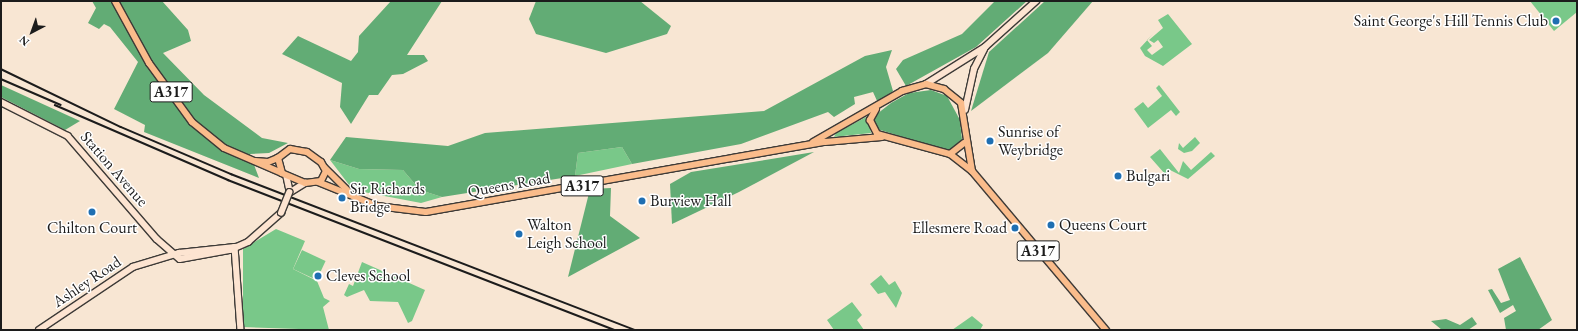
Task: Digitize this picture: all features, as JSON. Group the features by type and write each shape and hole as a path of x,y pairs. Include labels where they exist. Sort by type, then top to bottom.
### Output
{"main road":[{"name":"A317","path":"115,1 149,63 187,116 224,148 284,175"},
{"path":"926,84 985,47 1036,1"},
{"path":"964,110 974,69 985,47"},
{"name":"A317","path":"876,109 902,92 926,84"},
{"path":"926,84 953,94 964,110"},
{"name":"Station Avenue","path":"1,102 68,136 175,257"},
{"path":"876,109 870,124 882,137"},
{"name":"Queens Road","path":"807,146 876,109"},
{"name":"A317","path":"964,110 964,143 972,170"},
{"path":"834,132 836,141"},
{"name":"A317","path":"882,137 950,154 972,170 1106,330"},
{"name":"Queens Road","path":"318,182 357,199 401,211 426,212 836,141 882,137"},
{"path":"950,154 964,143"},
{"path":"287,150 296,150 311,154 325,168 325,175 318,182 305,184 290,192 278,158 287,150"},
{"name":"A317","path":"251,160 268,162 278,158"},
{"name":"Queens Road","path":"325,168 357,199"},
{"path":"284,175 305,184"},
{"name":"Ashley Road","path":"39,330 129,268 175,257 180,259 235,247 256,237 281,213 290,192"},
{"path":"235,247 241,330"}],"green space":[{"path":"92,1 162,1 188,30 191,41 163,53 204,95 262,138 288,143 269,153 250,154 259,178 144,132 145,125 114,109 138,62 110,27 104,24 99,29 88,23 96,8"},
{"path":"391,1 442,1 407,55 424,55 428,61 403,74 392,75 378,95 369,95 351,124 340,107 342,83 282,54 298,36 351,61 358,52 359,36"},
{"path":"536,1 640,1 671,26 667,34 606,53 536,34 529,19"},
{"path":"995,1 1027,1 976,47 906,86 896,69 903,60 962,34"},
{"path":"1045,1 1093,1 1048,53 971,111 989,52"},
{"name":"Saint George's Hill Tennis Club","path":"1530,1 1577,1 1577,12 1554,31"},
{"path":"1168,14 1192,44 1163,66 1145,56 1140,48 1147,40 1152,46 1147,50 1152,55 1163,47 1158,40 1154,43 1149,40 1163,28 1158,20"},
{"path":"892,50 886,67 893,91 878,103 873,92 854,97 855,104 834,117 828,112 741,144 632,164 622,147 578,153 575,176 442,197 420,190 403,170 359,169 330,160 346,137 448,146 485,133 764,111 865,56"},
{"path":"1,85 80,121 65,130 1,97"},
{"path":"1159,85 1180,112 1176,116 1171,110 1148,128 1134,109 1143,102 1148,108 1162,96 1156,88"},
{"path":"931,90 947,96 960,120 962,140 951,152 877,129 874,121 877,114 891,103 909,93"},
{"path":"868,116 871,133 834,137 836,133"},
{"path":"1195,137 1200,143 1192,151 1184,153 1178,149 1179,143 1183,148"},
{"path":"622,147 632,164 575,176 578,153"},
{"path":"1160,149 1179,173 1183,161 1191,170 1211,152 1215,156 1188,179 1170,170 1165,174 1150,157"},
{"path":"814,152 739,192 672,224 670,184 691,172"},
{"path":"330,160 359,169 403,170 420,190 442,197 421,203 353,190"},
{"path":"611,188 610,216 640,238 568,277 590,189"},
{"path":"276,229 305,241 293,269 317,281 324,298 330,301 323,307 329,330 243,327 243,249"},
{"path":"302,250 326,261 317,280 293,269"},
{"path":"1520,257 1552,320 1538,330 1506,330 1504,318 1516,311 1513,305 1500,313 1488,290 1492,289 1501,303 1510,300 1498,269"},
{"path":"362,262 425,290 412,321 408,323 398,302 370,301 364,290 347,297 344,295 349,284 353,286"},
{"path":"881,275 889,285 895,281 902,293 896,308 885,292 878,294 870,284"},
{"path":"852,302 862,315 857,320 864,330 834,330 827,320"},
{"path":"972,316 983,325 980,330 952,330"},
{"path":"1472,317 1477,324 1468,330 1442,330 1431,321 1446,319 1460,325"}],"railway":[{"path":"1,69 121,127 231,174 635,330"},
{"path":"1,79 61,105"},
{"path":"55,105 228,180 615,330"}],"place":[{"name":"Saint George's Hill Tennis Club","path":"1556,21"},
{"name":"Sunrise of Weybridge","path":"990,141"},
{"name":"Bulgari","path":"1118,176"},
{"name":"Sir Richards Bridge","path":"342,198"},
{"name":"Burview Hall","path":"642,201"},
{"name":"Chilton Court","path":"92,212"},
{"name":"Queens Court","path":"1051,225"},
{"name":"Ellesmere Road","path":"1015,228"},
{"name":"Walton Leigh School","path":"519,234"},
{"name":"Cleves School","path":"318,276"}]}
